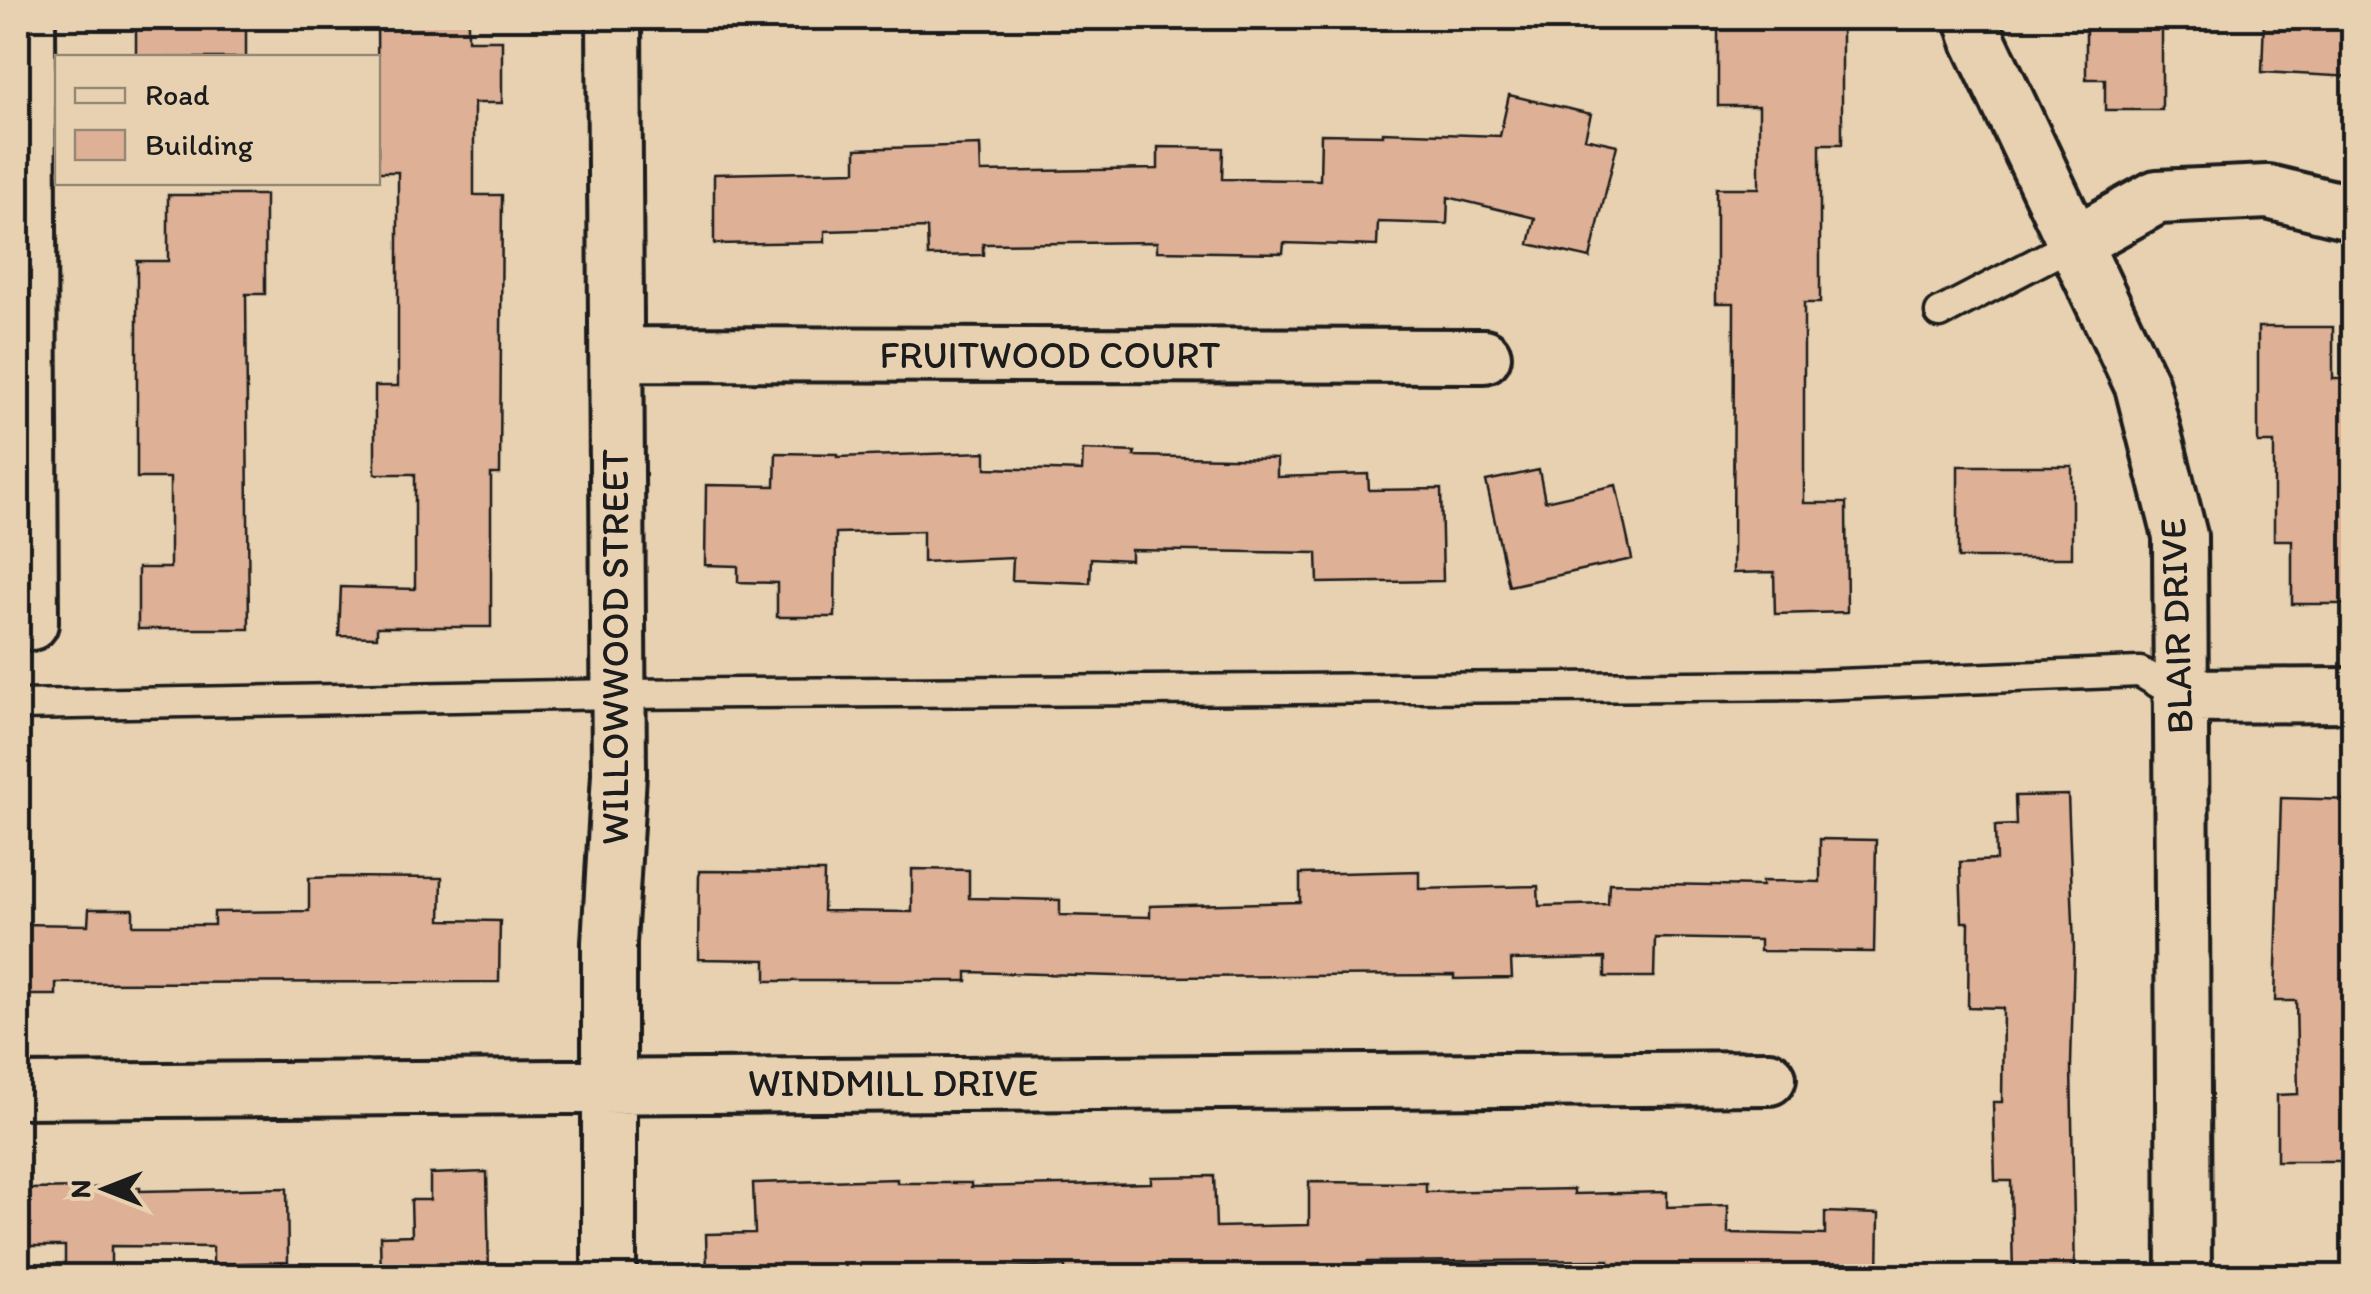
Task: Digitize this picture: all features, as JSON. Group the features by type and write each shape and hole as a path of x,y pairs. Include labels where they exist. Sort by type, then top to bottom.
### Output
{"street":[{"path":"28,18 24,356 30,623"},
{"name":"WILLOWWOOD STREET","path":"609,1276 609,943 619,774 614,18"},
{"name":"BLAIR DRIVE","path":"1972,18 2142,386 2180,536 2184,1276"},
{"path":"2076,242 2157,197 2268,192 2354,213"},
{"name":"FRUITWOOD COURT","path":"616,354 1484,356"},
{"path":"2180,696 2354,695"},
{"name":"WINDMILL DRIVE","path":"18,1091 1769,1078"}],"lane":[{"path":"1940,313 2076,242"},
{"path":"18,705 618,694 1814,685 2140,672 2180,696"}],"building":[{"path":"136,18 246,18 246,55 136,55"},
{"path":"377,18 468,18 468,40 502,40 502,103 474,103 474,195 502,195 500,474 491,474 491,627 377,627 377,637 339,636 341,587 415,589 415,474 375,474 375,386 398,386 398,172 380,172"},
{"path":"2086,18 2162,18 2162,110 2105,110 2105,79 2086,79"},
{"path":"2264,18 2354,18 2354,77 2262,72"},
{"path":"1718,26 1842,26 1842,144 1820,144 1820,303 1804,303 1804,503 1846,503 1847,612 1775,614 1774,572 1733,573 1734,303 1716,303 1716,188 1759,188 1759,106 1718,106"},
{"path":"1509,95 1591,114 1585,138 1617,145 1590,258 1529,244 1535,218 1448,197 1447,224 1378,222 1377,246 1284,243 1283,253 1157,251 1157,242 983,244 983,255 928,256 927,228 825,231 825,242 714,244 714,174 856,171 856,149 980,145 981,172 1158,169 1158,147 1223,148 1222,179 1320,180 1321,134 1500,136"},
{"path":"168,195 265,195 265,294 246,294 249,629 138,629 138,568 170,568 170,478 137,478 137,261 168,261"},
{"path":"2258,327 2333,327 2333,379 2354,379 2354,604 2292,604 2292,540 2274,540 2274,443 2258,443"},
{"path":"1083,450 1135,452 1134,456 1277,459 1277,477 1368,474 1369,490 1441,489 1443,581 1318,583 1317,553 1131,550 1131,560 1091,558 1090,583 1012,580 1013,558 923,562 923,531 836,533 835,617 777,617 777,583 738,582 738,566 705,565 706,485 775,486 776,453 837,457 986,452 986,468 1082,471"},
{"path":"1958,466 2072,466 2072,558 1958,558"},
{"path":"1539,470 1545,501 1616,485 1632,559 1509,586 1486,481"},
{"path":"2068,795 2074,948 2071,1066 2075,1276 2013,1276 2011,1181 1995,1181 1993,1102 2002,1102 2003,1008 1968,1007 1969,922 1962,922 1960,862 1996,860 1995,826 2016,825 2015,796"},
{"path":"2281,798 2354,800 2354,1161 2277,1161 2277,1095 2298,1094 2296,1001 2275,1001"},
{"path":"1820,839 1876,840 1874,952 1760,951 1760,940 1655,938 1654,977 1605,977 1605,958 1511,960 1512,978 1454,979 1454,975 1151,977 967,972 967,981 766,981 766,960 698,959 699,871 824,872 823,911 912,912 912,869 969,870 969,898 1060,900 1060,915 1150,917 1150,906 1300,902 1300,874 1419,871 1419,889 1538,886 1539,906 1608,904 1609,883 1762,886 1762,881 1820,882"},
{"path":"309,878 442,878 441,920 500,921 499,982 56,983 56,995 18,995 18,924 88,925 89,909 133,909 133,925 214,925 214,912 309,911"},
{"path":"487,1172 489,1276 381,1276 380,1236 412,1235 411,1200 430,1200 430,1174"},
{"path":"1214,1176 1216,1227 1309,1225 1309,1182 1426,1183 1426,1192 1667,1192 1667,1207 1728,1205 1728,1233 1825,1235 1825,1212 1879,1214 1878,1276 1761,1276 1762,1272 1609,1276 1609,1260 1367,1262 1367,1276 1065,1276 1065,1266 971,1269 971,1276 707,1276 706,1234 755,1233 753,1183 897,1179 897,1183 971,1183 971,1187 1151,1183 1151,1177"},
{"path":"140,1187 140,1191 287,1188 288,1262 213,1264 213,1247 111,1246 111,1269 65,1269 65,1246 28,1246 28,1189"}]}
